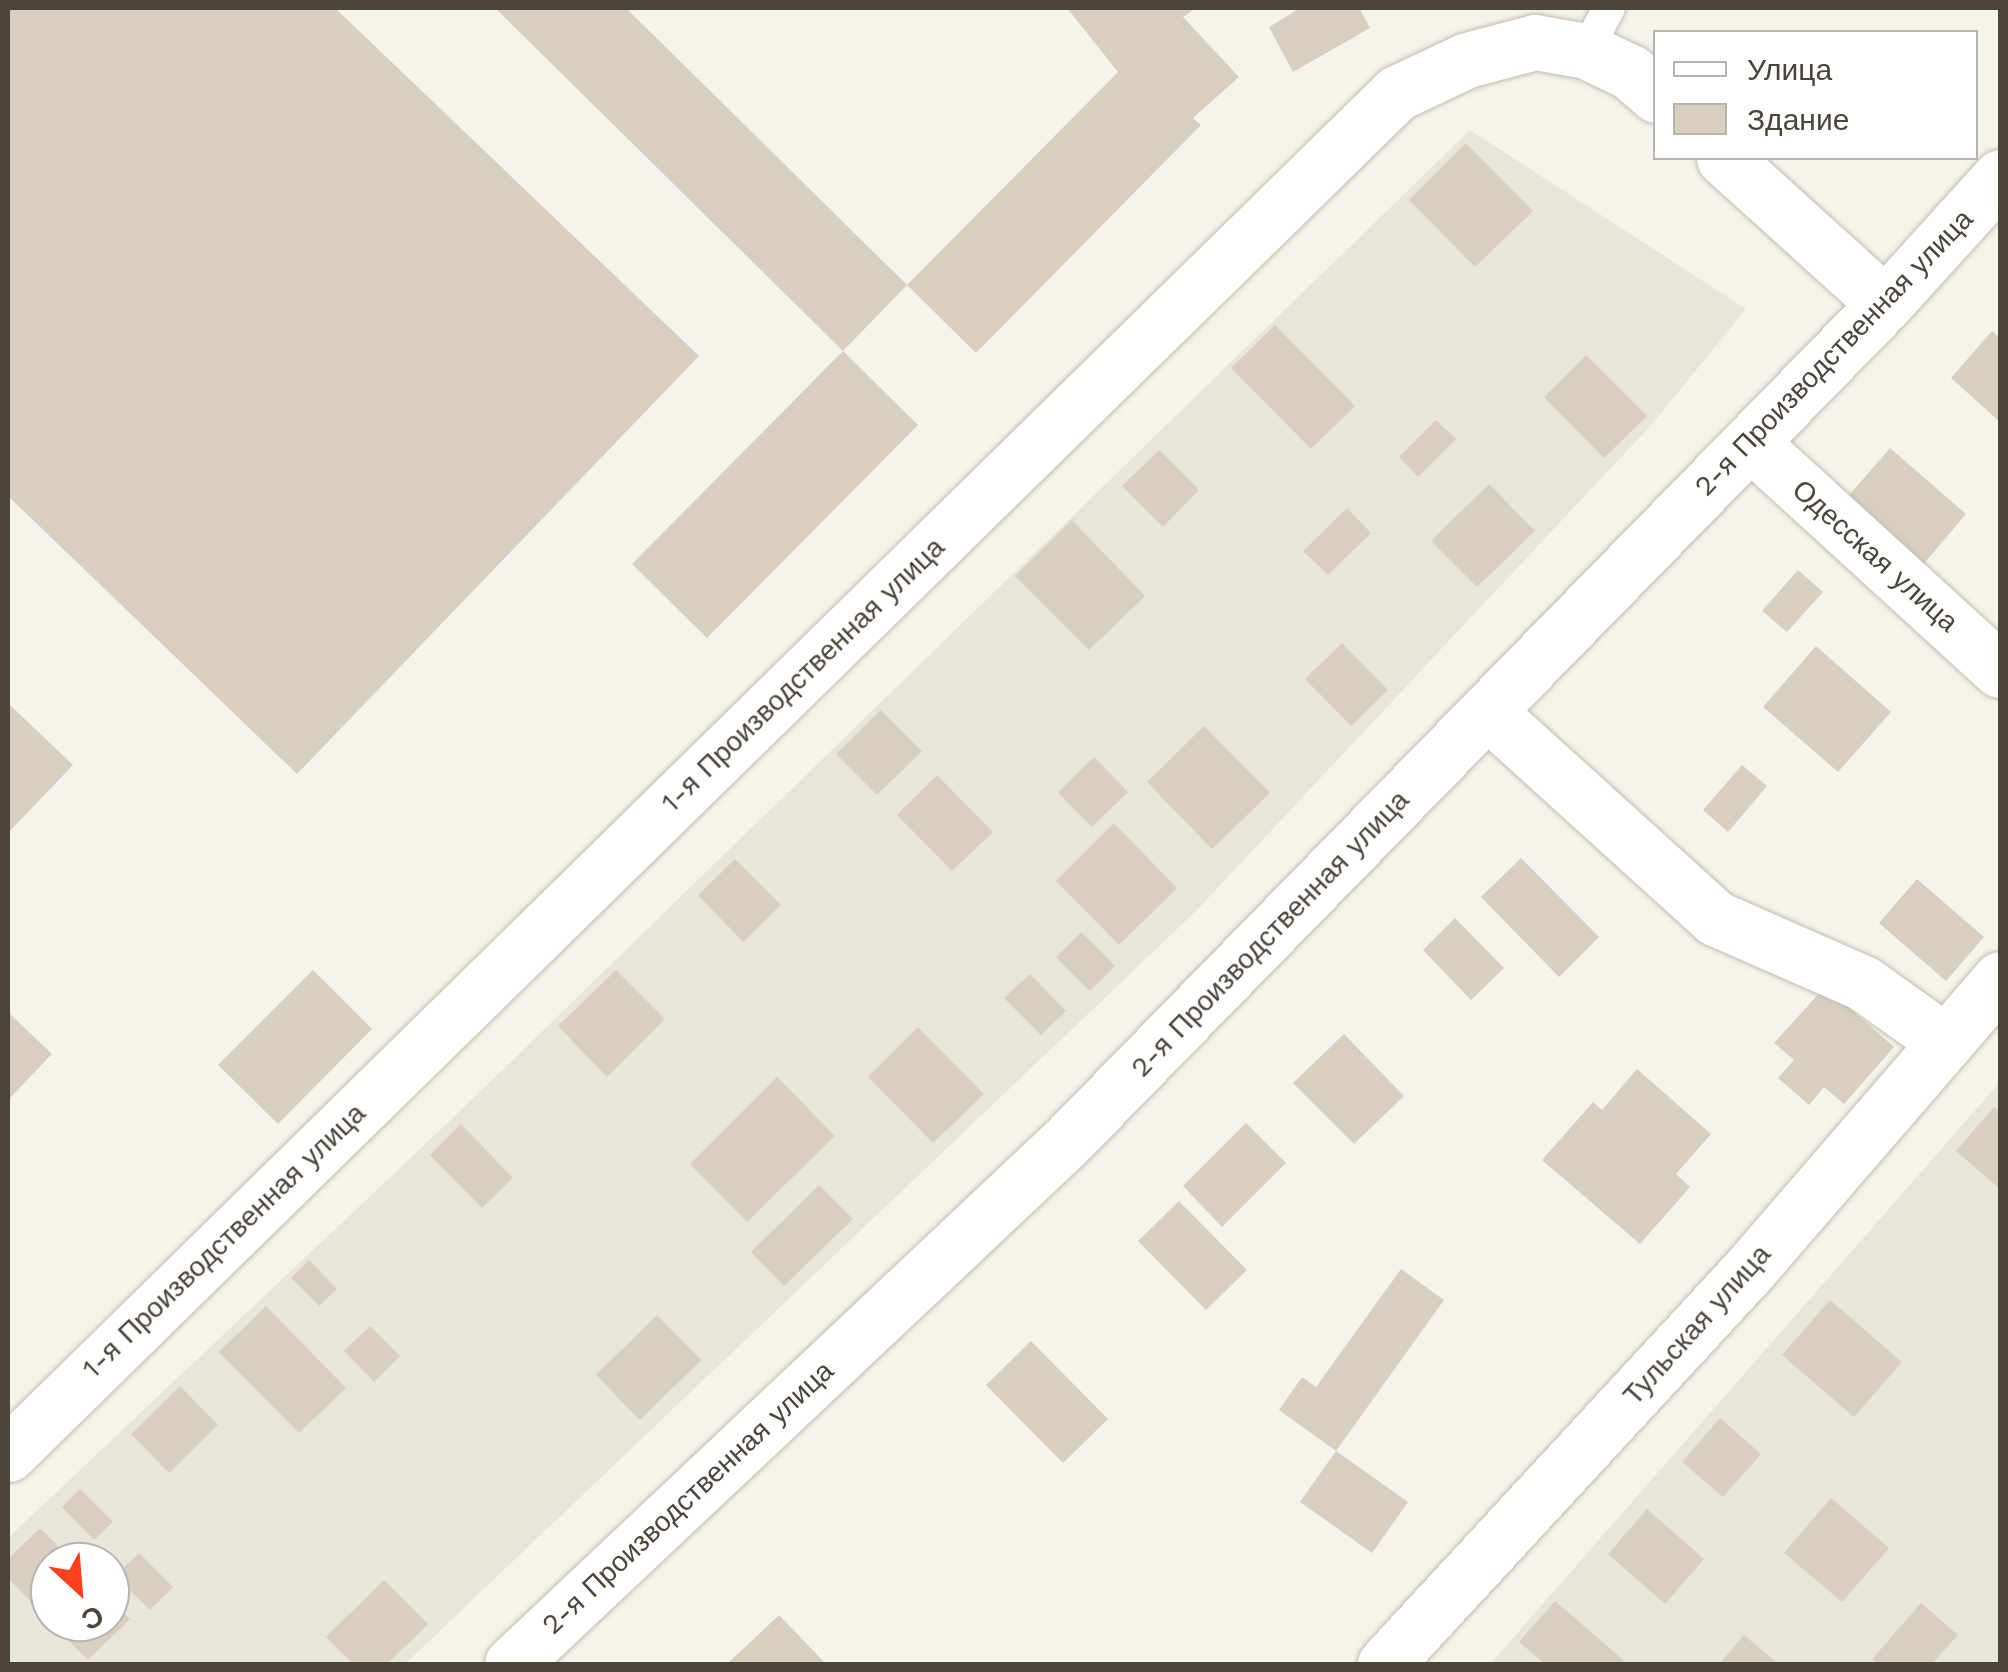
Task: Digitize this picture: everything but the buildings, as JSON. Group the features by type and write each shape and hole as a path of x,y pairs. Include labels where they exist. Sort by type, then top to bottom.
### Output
{"street":[{"name":"1-я Производственная улица","path":"8,1454 1397,93 1466,60 1597,22 1630,72 1653,91"},
{"path":"1726,160 1885,304"},
{"name":"2-я Производственная улица","path":"512,1664 1066,1142 1885,304 2000,178"},
{"name":"Одесская улица","path":"1750,442 2000,670"},
{"path":"1488,712 1716,918 1864,983 1946,1042"},
{"name":"Тульская улица","path":"1386,1664 1750,1270 2000,979"}],"shaded area":[{"path":"1470,130 1746,309 1653,423 1195,912 405,1664 8,1664 8,1538 456,1115"},
{"path":"2000,1082 2000,1664 1490,1664"}]}
